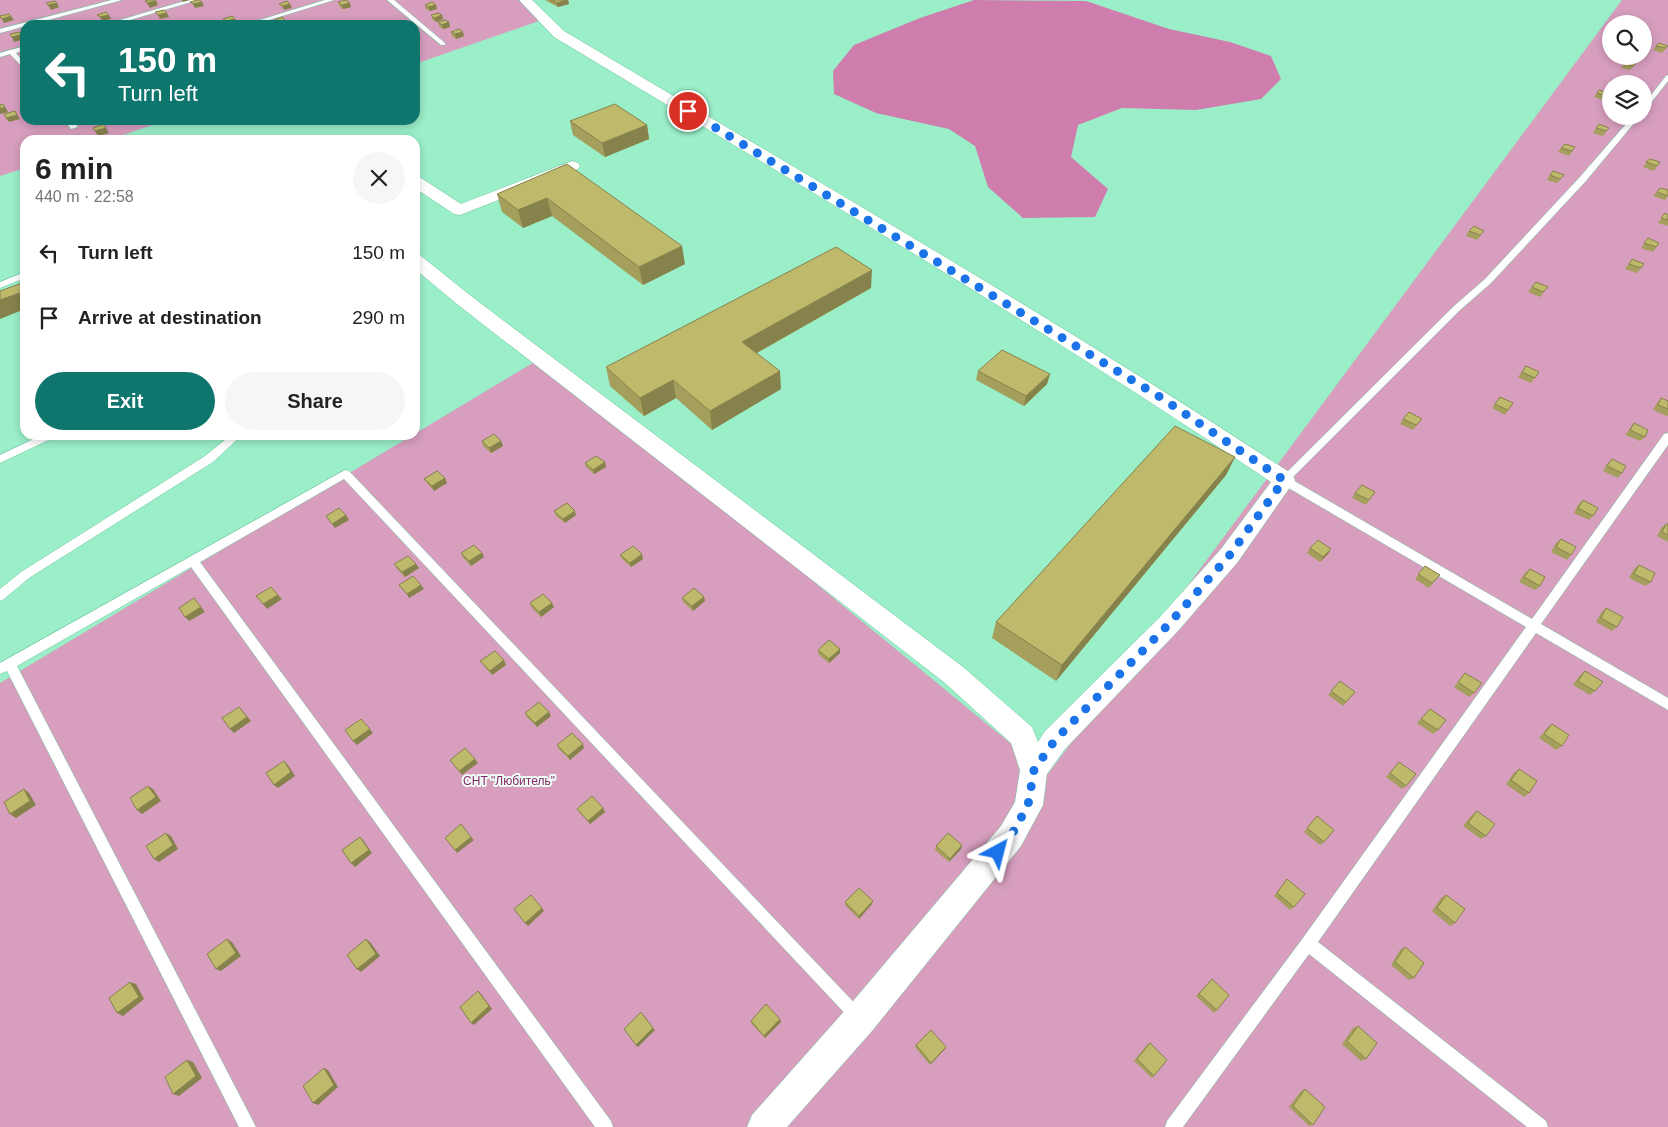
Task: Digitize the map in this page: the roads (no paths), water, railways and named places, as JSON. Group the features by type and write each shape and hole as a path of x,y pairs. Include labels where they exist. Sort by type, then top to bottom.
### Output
{"street":[{"path":"525,0 559,34 944,264 1144,387 1284,480 1229,556 1168,625 1055,740 1034,770 1028,805 1011,836 860,1019 764,1127"},
{"path":"420,184 460,210 572,166"},
{"path":"420,264 464,300 954,675 1022,736 1034,770"}],"lane":[{"path":"42,20 119,0"},
{"path":"124,20 195,0"},
{"path":"263,20 330,0"},
{"path":"390,0 414,20"},
{"path":"420,25 443,44"},
{"path":"0,31 20,26"},
{"path":"0,55 20,50"},
{"path":"12,52 20,62"},
{"path":"1652,98 1668,77"},
{"path":"1628,125 1582,180 1488,281 1449,316 1284,480 1668,704"},
{"path":"0,285 20,277"},
{"path":"1174,1127 1535,626 1668,436"},
{"path":"0,459 40,440"},
{"path":"0,596 25,575 209,459 230,440"},
{"path":"248,1127 5,666 345,474 860,1019"},
{"path":"193,561 605,1127"},
{"path":"1308,943 1540,1127"}],"park label":[{"name":"СНТ \"Любитель\"","path":"509,781"}]}
